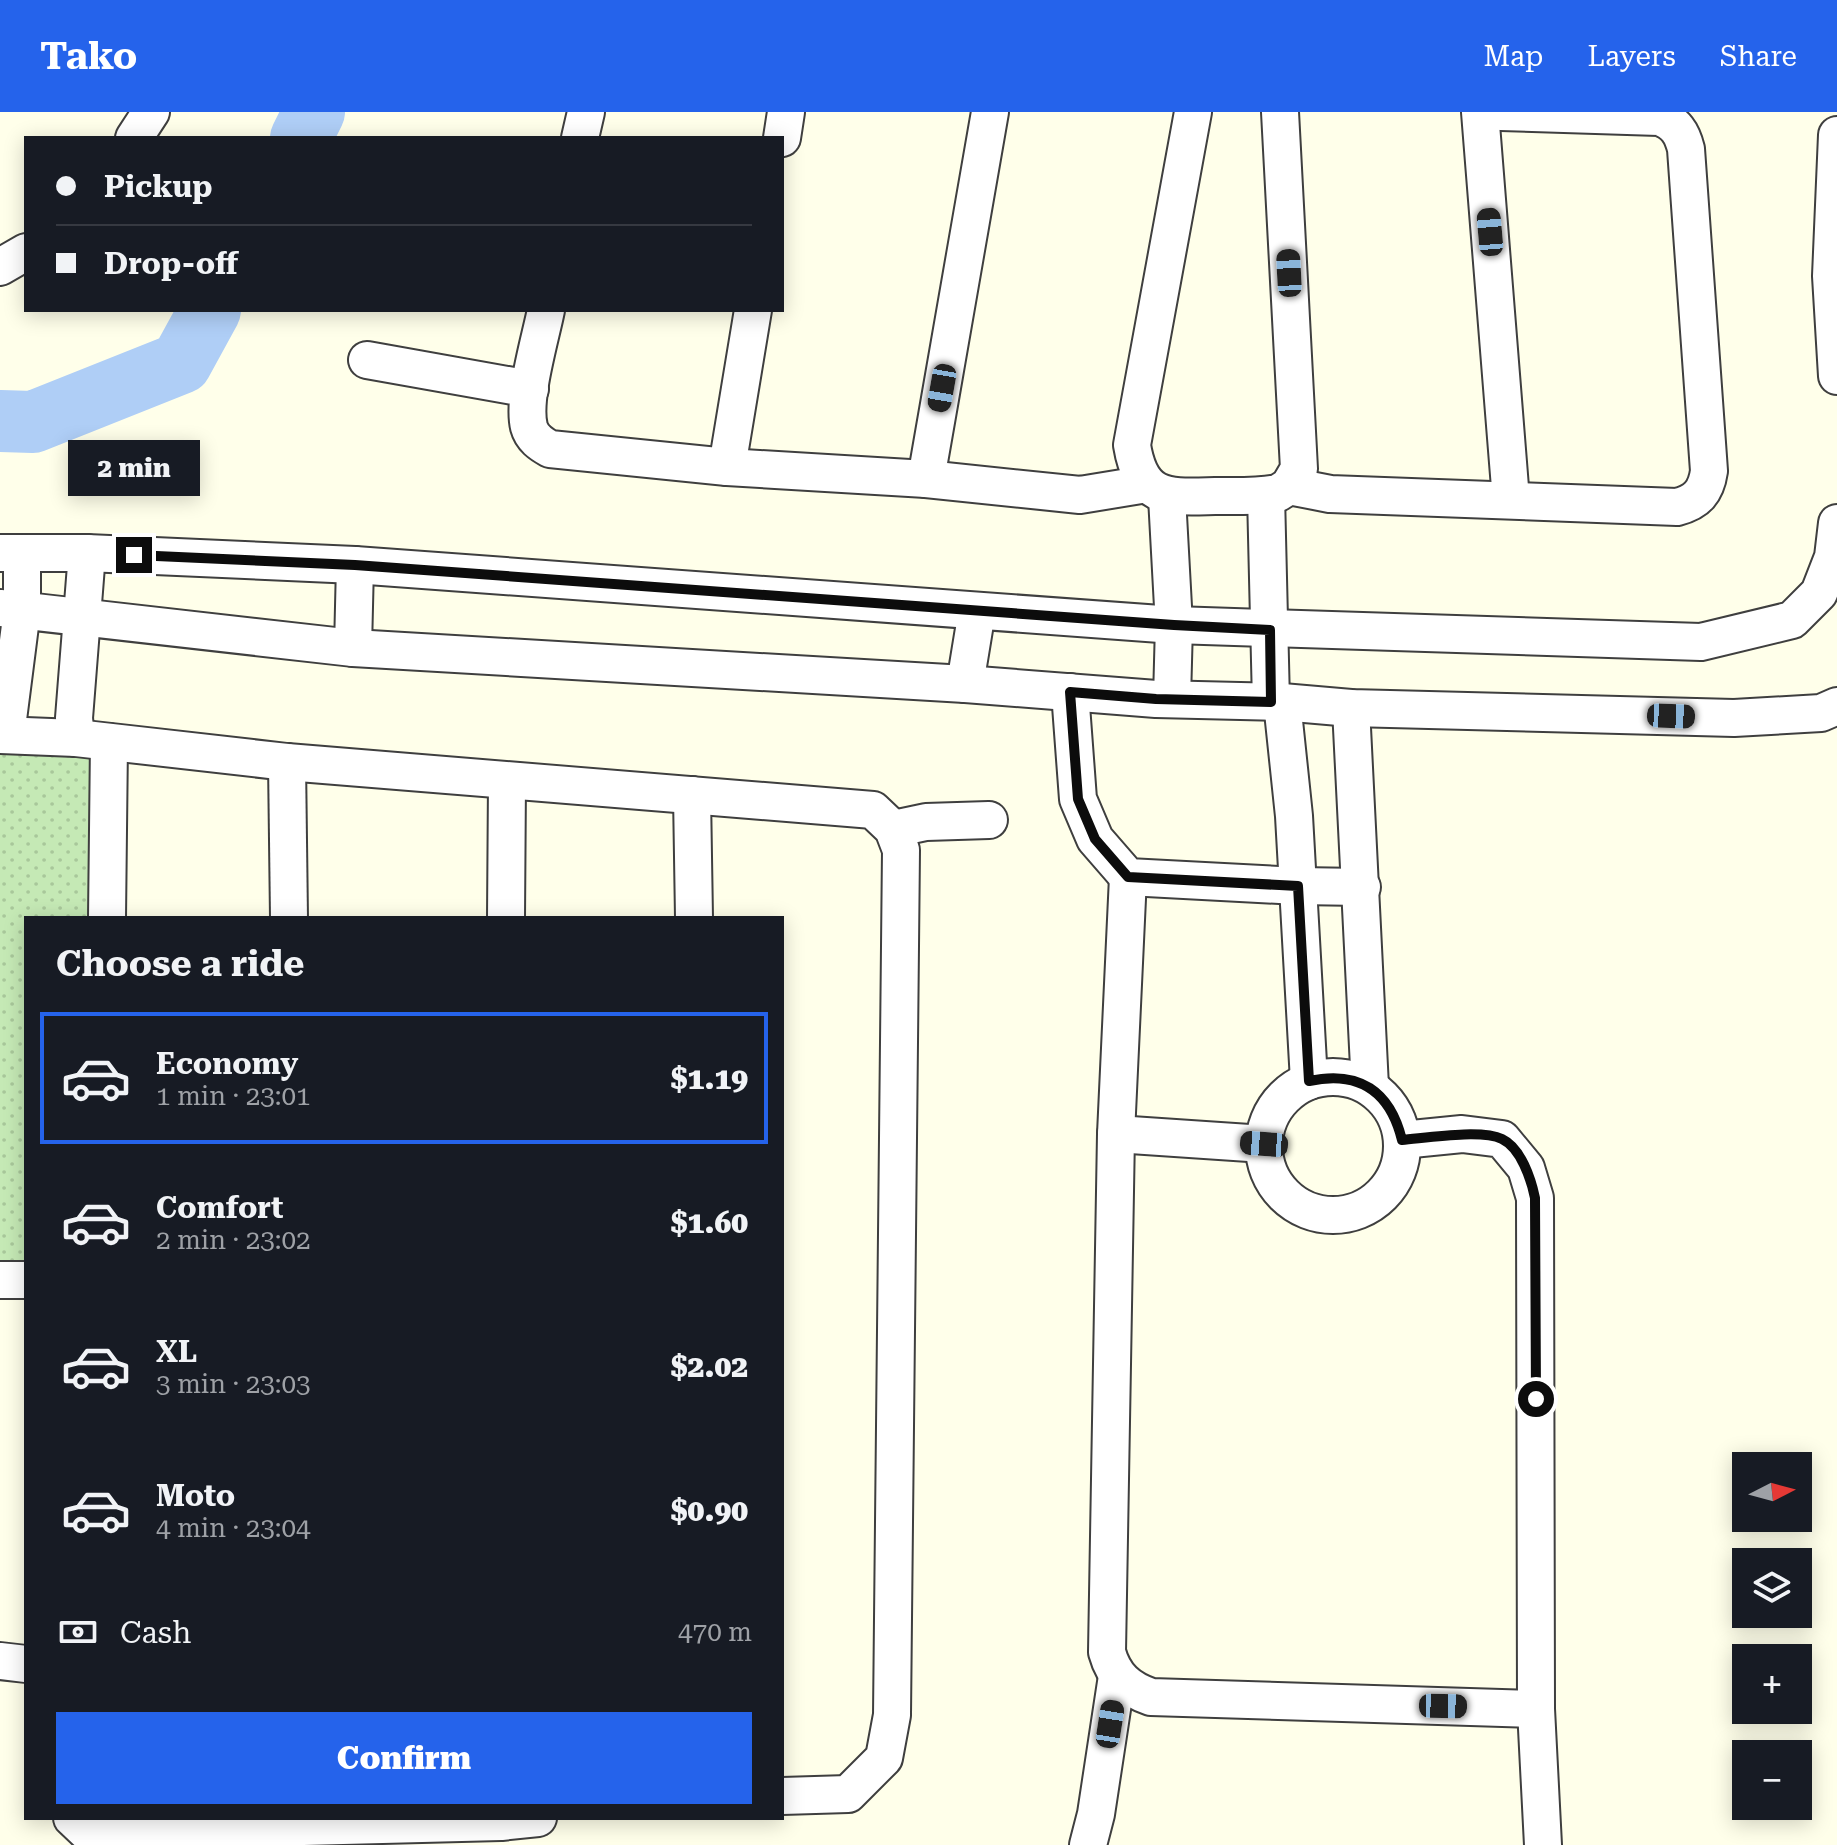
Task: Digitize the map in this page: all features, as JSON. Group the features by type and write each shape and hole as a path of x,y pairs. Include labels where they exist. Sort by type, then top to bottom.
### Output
{"street":[{"path":"135,136 151,112"},
{"path":"580,136 586,112"},
{"path":"782,136 786,112"},
{"path":"926,479 990,112"},
{"path":"1172,699 1174,625 1157,491 1134,458 1132,445 1193,112"},
{"path":"1278,490 1295,478 1300,459 1280,112"},
{"path":"1480,112 1511,500"},
{"path":"546,312 530,389 529,429 540,443 550,449 727,467 926,479 1080,495 1278,490 1677,507 1690,504 1701,495 1709,471 1683,136 1675,125 1659,117 1501,112"},
{"path":"1837,135 1831,276 1837,376"},
{"path":"0,267 24,253"},
{"path":"727,467 753,312"},
{"path":"367,360 530,389"},
{"path":"1278,490 1270,630 1276,702 1294,816 1309,1081"},
{"path":"784,1796 848,1794 884,1758 892,1715 901,850 893,829 873,810 287,762 92,740 3,735 11,609 11,553 87,553 355,565 1174,625 1701,642 1792,620 1819,593 1833,557 1837,523"},
{"path":"87,553 74,718 92,740 107,916"},
{"path":"353,648 355,565"},
{"path":"11,609 353,648 1172,699 1351,708 1734,718 1821,713 1837,706"},
{"path":"965,684 977,611"},
{"path":"1070,692 1078,799 1095,839 1128,877 1116,1134 1107,1652 1117,1676 1126,1685 1151,1697 1536,1709"},
{"path":"1351,708 1370,1087"},
{"path":"287,762 289,916"},
{"path":"506,916 507,781"},
{"path":"692,795 694,916"},
{"path":"893,829 926,822 989,820"},
{"path":"1128,877 1362,887"},
{"path":"1329,1076 1351,1079 1370,1087 1386,1102 1397,1120 1402,1140 1400,1163 1392,1184 1377,1200 1357,1211 1335,1215 1313,1213 1293,1203 1277,1187 1267,1167 1264,1144 1268,1124 1277,1106 1291,1091 1309,1081 1329,1076"},
{"path":"1116,1134 1264,1144"},
{"path":"1402,1140 1462,1134 1502,1139 1516,1153 1532,1183 1537,1213 1536,1709 1543,1845"},
{"path":"0,1280 24,1280"},
{"path":"0,1661 24,1664"},
{"path":"1088,1845 1096,1814 1117,1676"},
{"path":"85,1823 114,1836 303,1822 501,1820"}],"green space":[{"path":"0,736 101,745 100,916 24,916 24,1269 0,1270"}],"waterway":[{"path":"302,136 314,112"},
{"path":"0,421 33,422 181,363 209,312"}],"route":[{"path":"134,555 355,565 1270,630 1271,702 1156,699 1070,692 1078,799 1095,839 1128,877 1298,886 1309,1081 1329,1076 1351,1079 1370,1087 1386,1102 1397,1120 1402,1140 1462,1134 1502,1139 1516,1153 1532,1183 1537,1213 1536,1399"}]}
